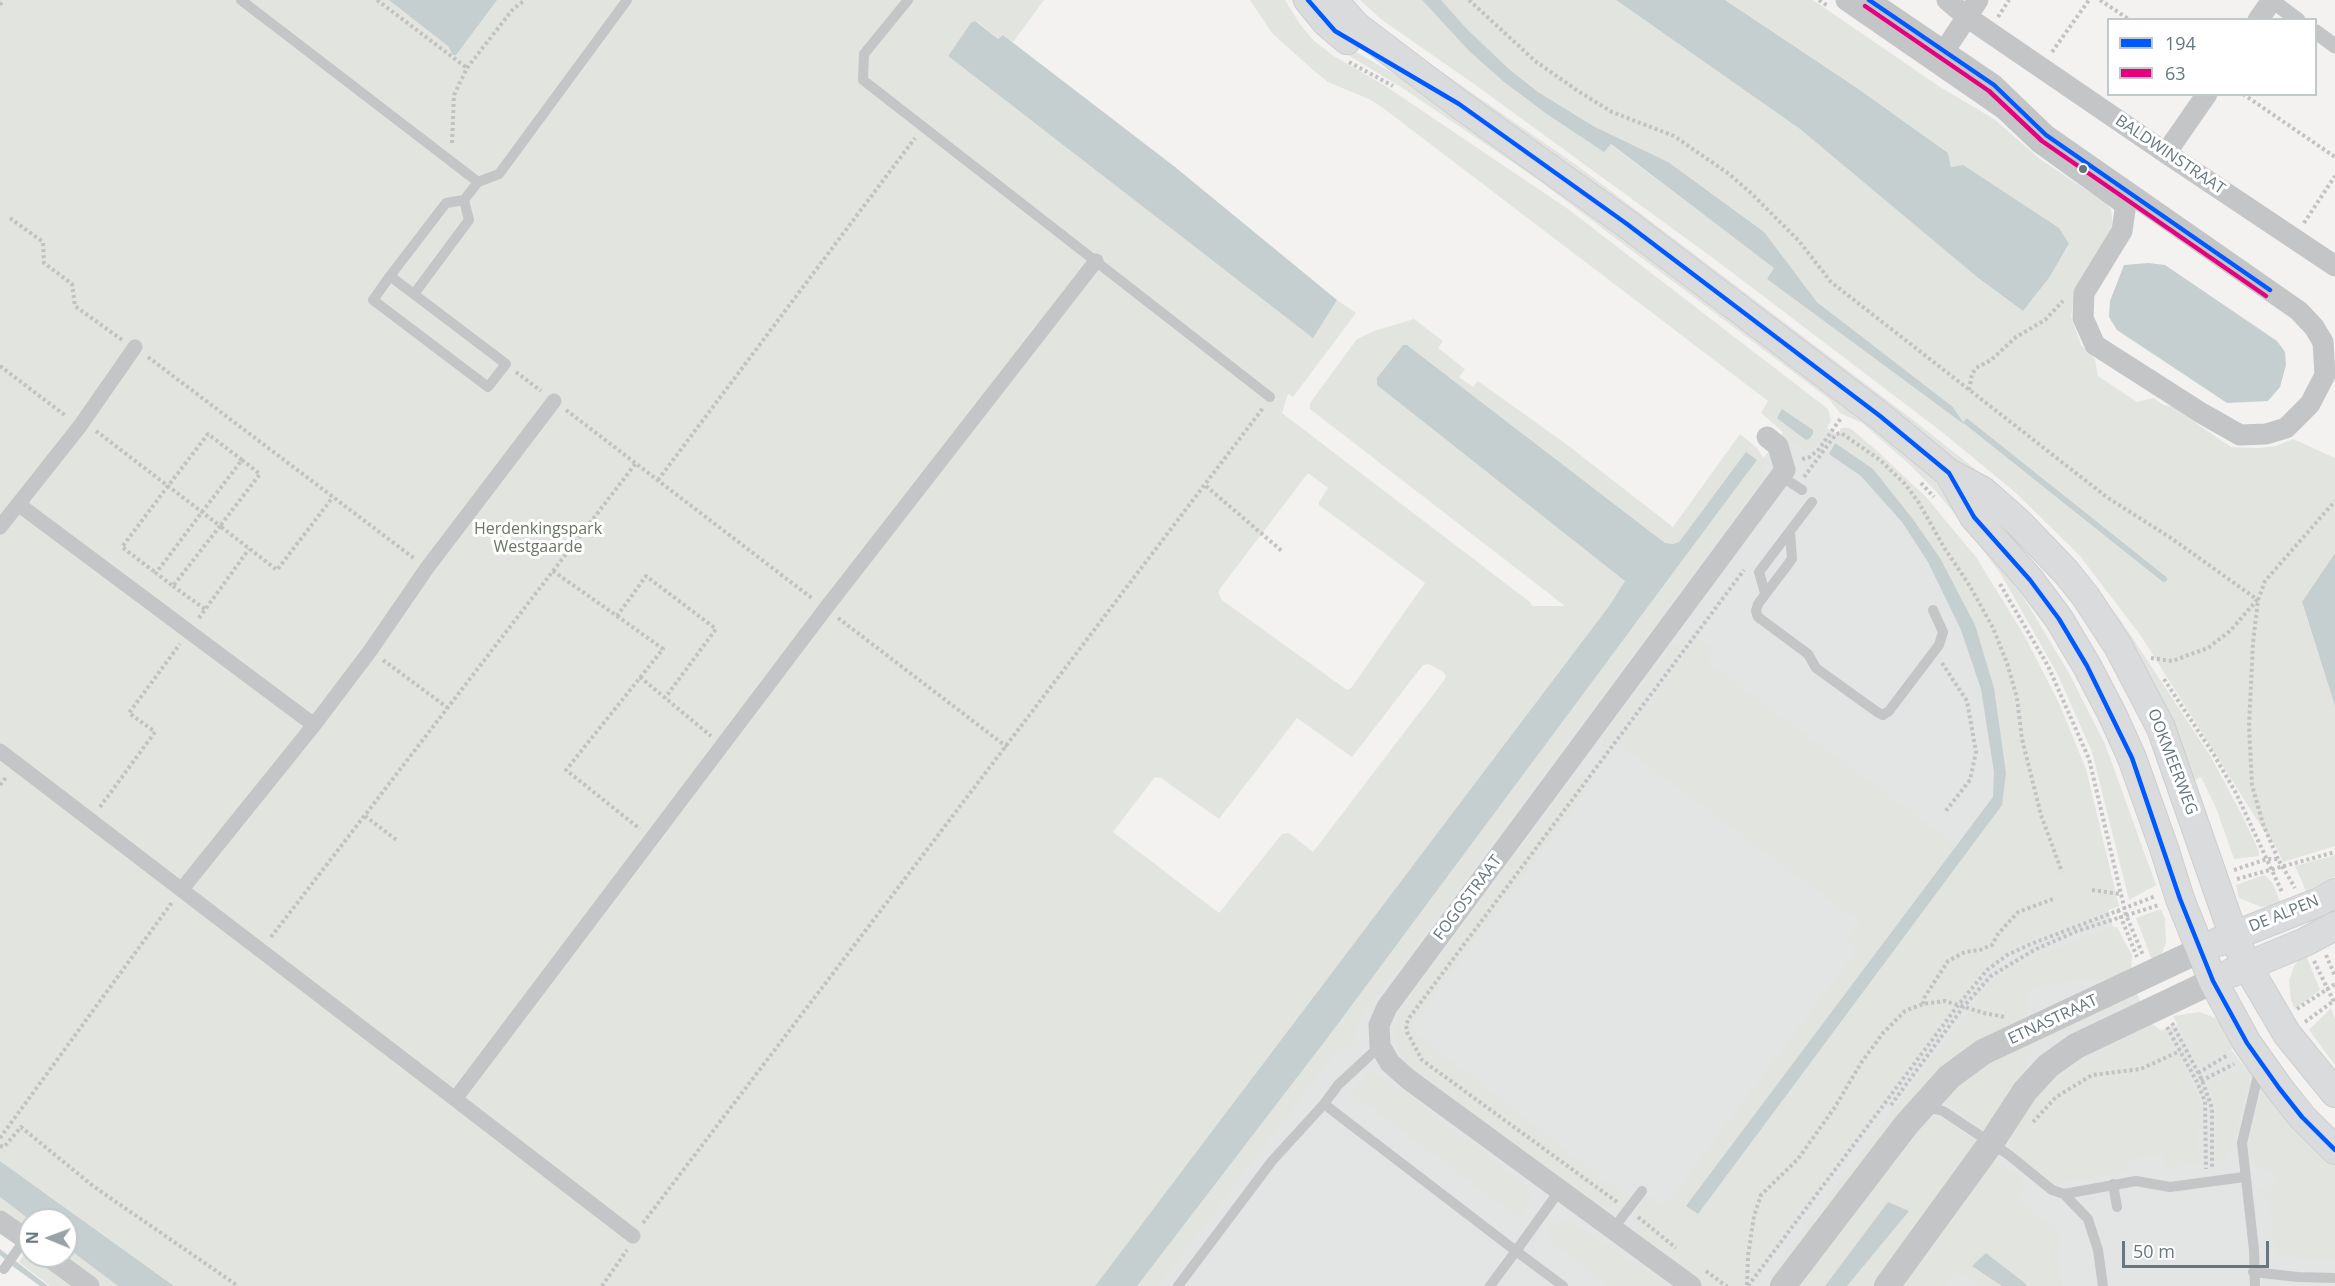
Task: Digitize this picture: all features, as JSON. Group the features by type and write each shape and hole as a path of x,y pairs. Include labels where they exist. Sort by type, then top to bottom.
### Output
{"main road":[{"name":"OOKMEERWEG","path":"1308,0 1326,22 1345,39 1459,104"},
{"name":"OOKMEERWEG","path":"1334,0 1356,26 1459,104 1627,224 1871,409 1949,472 1983,491 2044,548 2086,597 2118,646 2161,728 2247,966 2287,1034 2335,1094"},
{"name":"OOKMEERWEG","path":"1949,472 1974,517 2030,580 2059,619 2114,716 2132,758 2180,899 2213,981 2229,1013 2261,1062 2302,1117 2335,1150"},
{"name":"DE ALPEN","path":"2200,950 2234,934 2319,902 2335,893"},
{"name":"DE ALPEN","path":"2213,981 2305,942 2335,926"}],"street":[{"path":"1846,0 1941,56 1994,85 2046,135 2300,311 2324,342 2325,375 2310,404 2286,428 2266,434 2240,435 2203,414 2096,345 2083,318 2084,293 2122,231 2125,210 2123,203 2040,143 1941,56 1869,0"},
{"name":"BALDWINSTRAAT","path":"1947,0 1972,8 2041,68 2335,266"},
{"path":"2259,18 2271,0 2295,18"},
{"path":"1941,56 1972,8"},
{"path":"2317,33 2335,46"},
{"path":"2166,153 2206,96"},
{"path":"455,1099 826,609 1096,261"},
{"path":"0,527 82,424 135,347"},
{"path":"182,889 314,725 370,651 428,568 554,401"},
{"path":"1767,437 1778,446 1782,470"},
{"name":"FOGOSTRAAT","path":"1380,1046 1378,1025 1387,1007 1782,470"},
{"path":"18,504 314,725"},
{"path":"0,751 633,1236"},
{"name":"ETNASTRAAT","path":"1783,1286 1920,1108 1949,1077 1983,1052 2200,950"},
{"name":"ETNASTRAAT","path":"1887,1286 2000,1149 2025,1092 2048,1065 2076,1046 2213,981"},
{"path":"1380,1046 1390,1063 1408,1079 1613,1229 1697,1278"},
{"path":"0,1221 18,1240"},
{"path":"64,1268 89,1286"}],"lane":[{"path":"241,0 478,182"},
{"path":"390,276 506,364 488,387 373,300 390,276 446,203 464,200 478,182 499,174 627,0"},
{"path":"905,1 864,54 863,80 1270,397"},
{"path":"414,294 469,220 464,200"},
{"path":"1782,470 1802,490"},
{"path":"1765,593 1759,572 1812,502"},
{"path":"1790,532 1792,559 1765,593 1756,611 1758,617 1808,654 1816,668 1877,712 1883,715 1889,711 1942,638 1942,632 1933,610"},
{"path":"1178,1286 1272,1161 1324,1104 1338,1085 1380,1046"},
{"path":"2255,1286 2254,1250 2244,1177 2242,1143 2261,1062"},
{"path":"1324,1104 1563,1286"},
{"path":"1920,1108 1928,1107 1943,1111 2000,1149 2052,1190 2064,1194 2088,1219 2098,1250 2103,1286"},
{"path":"2064,1194 2136,1181 2170,1187 2244,1177"},
{"path":"2113,1184 2117,1207"},
{"path":"1490,1286 1560,1190"},
{"path":"1613,1229 1642,1191"},
{"path":"4,1269 18,1251"},
{"path":"2253,1272 2335,1278"},
{"path":"2245,1286 2253,1272"}],"path":[{"path":"0,4 3,0"},
{"path":"377,0 466,68"},
{"path":"452,162 454,95 466,68 513,9 525,0"},
{"path":"1469,0 1535,62 1578,91 1612,112 1674,136 1729,174 1799,241 1831,282 2108,498 2180,544 2258,600"},
{"path":"2041,68 2089,0"},
{"path":"2100,0 2127,18"},
{"path":"2246,96 2335,157"},
{"path":"658,480 923,127"},
{"path":"2294,238 2335,176"},
{"path":"10,218 43,242 45,263 72,284 75,306 119,339 135,347 428,568"},
{"path":"1969,390 1972,374 1976,368 1991,360 2016,337 2045,320 2066,299"},
{"path":"262,950 636,464 506,364"},
{"path":"0,366 168,486 277,570 333,496"},
{"path":"602,1286 625,1256 633,1236 1258,418 1270,397"},
{"path":"1782,470 1810,457 1819,449 1841,418 1849,422"},
{"path":"173,586 260,474 208,434 123,547 173,586 205,609"},
{"path":"1802,490 1804,476 1810,467 1836,434 1841,434 1880,460 1905,484 1919,503 1945,549 1970,586 1993,628 2007,663 2017,698 2022,739 2041,815 2062,872"},
{"path":"156,573 242,460"},
{"path":"1914,477 1936,500"},
{"path":"1206,486 1283,552"},
{"path":"2278,859 2263,824 2252,785 2249,726 2253,643 2258,600 2265,581 2335,501"},
{"path":"91,820 155,732 129,713 249,549"},
{"path":"1684,1254 1628,1210 1422,1060 1406,1026 1745,568"},
{"path":"553,571 663,649 566,770 652,839"},
{"path":"1994,575 2048,666 2089,759 2126,915"},
{"path":"617,616 646,576 716,629 664,698"},
{"path":"2151,658 2172,661 2208,648 2230,631 2258,600"},
{"path":"370,651 448,708"},
{"path":"1933,653 1967,701 1976,752 1970,780 1945,812"},
{"path":"640,677 723,745"},
{"path":"365,816 398,841"},
{"path":"2271,869 2335,852"},
{"path":"0,1138 182,889"},
{"path":"2092,890 2121,894"},
{"path":"1923,1004 1924,998 1948,961 1965,952 1980,950 1992,945 1998,934 2018,912 2053,899"},
{"path":"2118,910 2145,977"},
{"path":"2335,984 2327,988 2335,1004"},
{"path":"1747,1286 1748,1256 1754,1215 1761,1195 1798,1159 1835,1107 1861,1063 1883,1034 1905,1011 1923,1004 1945,1001 2006,1017"},
{"path":"2158,1007 2205,1101 2209,1182"},
{"path":"2000,1149 2056,1097 2092,1076 2141,1069 2180,1051"},
{"path":"2198,1073 2212,1108 2209,1182"},
{"path":"13,1121 93,1186 238,1286"},
{"path":"0,1146 4,1147 21,1127"},
{"path":"1697,1278 1731,1286"}],"shaded area":[{"path":"389,0 497,0 456,55 453,55 448,46"},
{"path":"1422,0 1441,0 1466,28 1509,69 1538,92 1595,127 1668,162 1764,232 1817,302 1953,407 1965,425 1767,279 1774,268 1611,144 1604,152 1548,115 1504,82 1469,51"},
{"path":"1616,0 1725,0 1857,88 1948,153 1951,167 1963,165 2059,228 2069,244 2049,278 2023,311 1977,277 1800,129"},
{"path":"975,21 998,39 1003,35 1175,167 1337,300 1313,338 948,56 971,23"},
{"path":"2148,263 2165,265 2277,341 2285,352 2286,365 2280,387 2268,401 2227,403 2117,330 2109,317 2110,301 2124,265"},
{"path":"1403,345 1407,345 1665,543 1679,542 1746,452 1757,460 1328,1037 1137,1286 1095,1286 1609,606 1625,581 1377,385 1377,378"},
{"path":"1802,408 1874,464 1948,537 2107,904 2120,952 2153,1033 2183,1023 2225,1042 2310,1148 2335,1175 2335,1286 1125,1286"},
{"path":"1782,409 1813,430 1809,439 1806,440 1777,418"},
{"path":"1835,443 1873,469 1912,518 1940,558 1975,625 1994,688 2006,773 2002,805 1698,1214 1686,1206 1993,797 1994,772 1981,689 1961,630 1928,562 1902,522 1861,476 1829,454"},
{"path":"2335,553 2335,706 2302,602"},
{"path":"0,1161 65,1208 18,1208 18,1211 0,1197"},
{"path":"1888,1202 1909,1211 1847,1286 1825,1286"},
{"path":"78,1217 174,1286 118,1286 78,1256"},
{"path":"0,1249 18,1263 18,1268 25,1268 48,1286 40,1286 0,1255"},
{"path":"1986,1253 2026,1286 2002,1286 1972,1266"}],"green space":[{"name":"Herdenkingspark Westgaarde","path":"0,0 1044,0 1013,42 1003,35 998,39 976,21 948,56 1313,337 1337,300 1356,313 1293,397 1288,394 1282,413 1530,602 1532,606 1565,606 1310,409 1310,403 1357,339 1374,331 1414,319 1443,341 1438,348 1465,369 1459,377 1473,387 1478,381 1566,444 1673,527 1740,434 1757,448 1764,459 1763,479 1360,1018 1354,1043 1335,1052 1158,1286 1137,1286 1328,1037 1757,460 1746,453 1679,542 1665,543 1407,345 1625,581 1609,606 1095,1286 174,1286 78,1217 78,1208 65,1208 0,1161","holes":["1308,473 1328,488 1319,505 1425,583 1351,688 1347,690 1222,600 1219,594 1219,590","1429,664 1443,672 1445,679 1313,852 1289,833 1282,834 1219,913 1113,832 1155,777 1161,778 1219,819 1297,718 1352,757 1423,665"]},
{"path":"1250,0 1285,0 1312,39 1332,55 1387,87 1568,209 1828,409 1831,421 1821,437 1810,451 1805,451 1761,413 1768,401 1383,108 1371,100 1328,82 1272,33"},
{"path":"1291,0 1299,0 1339,42 1401,78 1683,279 1927,471 1948,493 2006,568 2069,673 2105,744 2156,885 2129,900 2092,752 2058,675 2002,576 1934,489 1862,423 1840,413 1829,399 1537,179 1401,87 1333,46 1316,32"},
{"path":"1360,0 1422,0 1469,51 1504,82 1548,115 1603,151 1610,144 1775,268 1767,279 1963,423 1953,407 1817,302 1798,277 1595,127 1538,92 1509,69 1466,28 1441,0 1616,0 1800,129 1977,277 2023,311 2049,278 2069,245 1951,167 1948,153 1857,88 1725,0 1813,0 1940,87 1994,119 2040,159 2106,203 2111,209 2113,227 2074,300 2071,316 2081,345 2095,359 2098,376 2137,402 2153,398 2164,405 2181,408 2195,416 2197,424 2231,447 2276,446 2293,439 2335,458 2335,553 2302,603 2335,706 2335,846 2283,862 2276,847 2141,636 2080,556 2016,493 1942,432 1717,261 1382,20"},
{"path":"1361,12 1406,47 1579,167 1912,419 2004,492 2097,590 2122,622 2211,757 2242,815 2259,856 2234,859 2216,808 2201,777 2195,780 2101,603 1381,38"},
{"path":"1841,428 1850,428 1926,497 1976,557 2024,635 2059,703 2086,769 2119,906 2012,948 1985,967 1743,1286 1707,1286 1643,1238 1636,1223 1637,1210 1648,1195 1660,1204 1668,1203 1854,954 1855,945 1848,940 1861,923 1619,744 1697,639 1706,643 1711,649 1708,663 1949,840 1954,849 1887,940 1698,1214 2002,805 2006,773 1975,625 1873,469 1835,443"},
{"path":"1687,639 1603,751 1603,737 1674,644"},
{"path":"1582,779 1593,782 1409,1028 1629,1200 1617,1207 1598,1205 1411,1067 1402,1057 1395,1040 1394,1025 1403,1007 1571,782"},
{"path":"2335,855 2335,877 2306,891 2295,866"},
{"path":"2264,875 2272,882 2281,904 2261,907 2239,898 2236,885"},
{"path":"2161,909 2165,919 2166,943 2161,955 2153,963 2136,918"},
{"path":"2111,927 2117,927 2132,955 2131,973 2106,978 2044,984 2031,991 2026,1001 2027,1021 1971,1052 1772,1280 1772,1274 1900,1101 1995,980 2014,966 2038,955"},
{"path":"2305,953 2320,990 2295,1009 2291,1000 2289,981 2294,966"},
{"path":"2135,991 2138,996 2038,1043 2032,1050 2007,1103 1987,1131 1945,1101 1943,1092 1972,1068"},
{"path":"2331,1008 2335,1018 2335,1065 2309,1030"},
{"path":"2199,1012 2216,1018 2235,1047 2204,1064 2197,1062 2173,1016"},
{"path":"2153,1024 2167,1036 2201,1106 2197,1132 2199,1163 2186,1165 2185,1161 2177,1162 2177,1166 2165,1168 2163,1154 2127,1160 2128,1172 2062,1182 2048,1181 2009,1148 2009,1135 2034,1099 2051,1084 2100,1051"},
{"path":"1371,1069 1534,1192 1519,1218 1351,1093"},
{"path":"2250,1071 2232,1150 2223,1160 2216,1161 2217,1108 2209,1084 2229,1073"},
{"path":"2264,1089 2335,1165 2335,1260 2276,1256 2268,1199 2253,1188 2252,1183 2270,1194 2280,1181 2249,1156 2258,1103"},
{"path":"1933,1115 1942,1118 1979,1144 1876,1286 1791,1286 1921,1117"},
{"path":"1989,1159 1998,1162 2021,1179 2025,1189 2015,1197 2057,1231 2059,1240 2057,1252 2062,1286 2026,1286 1973,1266 2002,1286 1978,1286 1957,1271 1946,1286 1901,1286"},
{"path":"0,1197 18,1211 18,1228 0,1214"},
{"path":"1569,1221 1664,1286 1607,1286 1546,1237 1549,1228 1556,1223"},
{"path":"78,1256 118,1286 95,1286 72,1268 78,1268"},
{"path":"27,1268 51,1268 76,1286 50,1286"}],"waterway":[{"path":"1967,422 2164,579"}],"transit line":[{"name":"194","path":"1308,0 1335,31 1459,104 1627,224 1880,416 1949,473 1974,517 2030,580 2059,619 2087,666 2132,758 2180,899 2213,981 2247,1043 2279,1088 2302,1117 2335,1150"},
{"name":"194","path":"1869,0 1994,85 2046,135 2270,290"},
{"name":"63","path":"1865,6 1989,91 2042,141 2266,296"}]}
